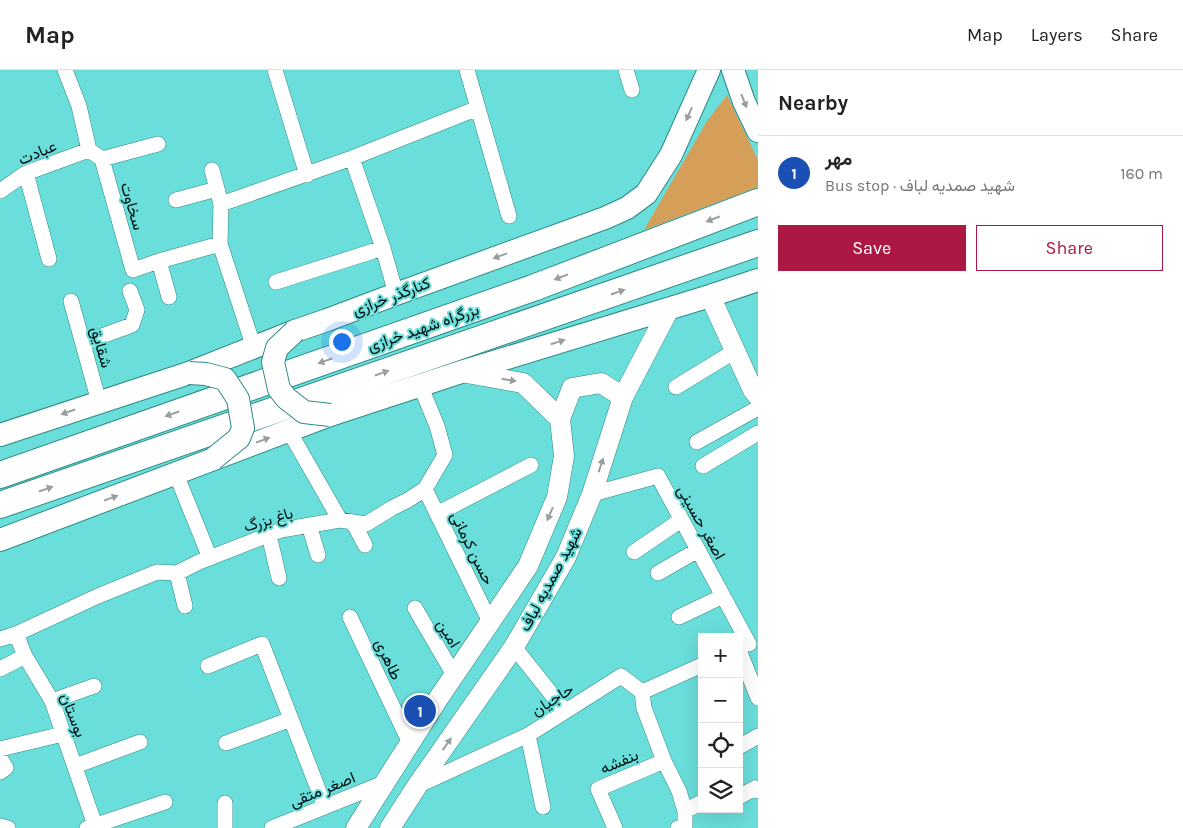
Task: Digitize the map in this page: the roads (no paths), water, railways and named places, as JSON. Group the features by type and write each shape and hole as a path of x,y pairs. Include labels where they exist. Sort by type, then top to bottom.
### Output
{"highway":[{"name":"بزرگراه شهید خرازی","path":"0,475 533,288 758,202"},
{"name":"بزرگراه شهید خرازی","path":"0,505 758,243"}],"main road":[{"name":"کنارگذر خرازی","path":"0,435 189,373 295,331 605,218 627,208 646,194 671,155 709,70"},
{"path":"733,70 744,102 758,131"},
{"path":"0,540 330,415 461,372 758,280"},
{"path":"710,296 753,390 758,396"},
{"name":"شهید صمدیه لباف","path":"390,828 514,647 566,557 592,494 623,397 669,309"},
{"path":"295,331 277,348 273,362 278,389 304,412 330,415"},
{"path":"461,372 523,383 560,420 572,388 601,384 623,397"},
{"path":"189,373 206,374 225,379 238,399 242,428 239,438 213,459"},
{"name":"شهید صمدیه لباف","path":"365,825 384,783 528,566 557,497 564,456 560,420"}],"street":[{"path":"65,70 79,106 89,150 102,159 158,144"},
{"path":"275,70 307,175"},
{"path":"466,70 509,216"},
{"path":"626,70 632,90"},
{"path":"221,204 307,175 478,108"},
{"name":"عبادت","path":"0,191 26,173 89,150"},
{"path":"352,158 383,248 396,294"},
{"name":"سخاوت","path":"102,159 133,270 220,244"},
{"path":"212,170 221,204 220,244 254,348"},
{"path":"26,173 49,259"},
{"path":"176,200 217,189"},
{"path":"276,282 383,248"},
{"path":"159,261 169,297"},
{"path":"83,343 132,325 137,310 130,290"},
{"name":"شقایق","path":"71,301 99,402"},
{"path":"676,387 735,351"},
{"name":"باغ بزرگ","path":"16,634 98,596 157,572 177,573 204,565 281,530 346,521 366,524 408,500 425,489 445,454 437,426 420,385"},
{"path":"697,442 758,408"},
{"path":"289,431 346,521 365,545"},
{"path":"703,466 758,433"},
{"path":"437,514 532,465"},
{"path":"176,474 204,565"},
{"name":"اصغر حسینی","path":"592,494 658,476 723,596 746,646 758,698"},
{"name":"حسن کرمانی","path":"425,489 490,622"},
{"path":"634,552 681,520"},
{"path":"309,525 318,555"},
{"path":"269,535 279,578"},
{"path":"658,573 698,550"},
{"path":"177,573 185,606"},
{"path":"679,617 723,596"},
{"name":"امین","path":"415,608 454,675"},
{"name":"طاهری","path":"350,617 410,743"},
{"path":"0,639 16,634"},
{"name":"بوستان","path":"16,634 25,656 52,701 92,827"},
{"path":"208,666 262,644 325,807"},
{"path":"514,647 565,711"},
{"path":"0,669 25,656"},
{"path":"678,828 685,826 685,811 679,791 664,761 644,708 642,692 698,668"},
{"name":"حاجیان","path":"418,786 528,735 621,676 642,692"},
{"path":"52,701 94,686"},
{"path":"226,742 291,719"},
{"path":"0,749 63,734"},
{"path":"528,735 544,807"},
{"path":"743,745 758,736"},
{"path":"74,766 140,742"},
{"path":"0,758 6,768 0,772"},
{"name":"بنفشه","path":"615,828 598,789 664,761"},
{"name":"اصغر متقی","path":"273,828 384,783"},
{"path":"743,796 755,788 758,791"},
{"path":"92,827 166,802"},
{"path":"225,802 225,828"},
{"path":"685,811 698,804"},
{"path":"0,826 8,828"}],"place":[{"name":"مهر","path":"420,711"}]}
